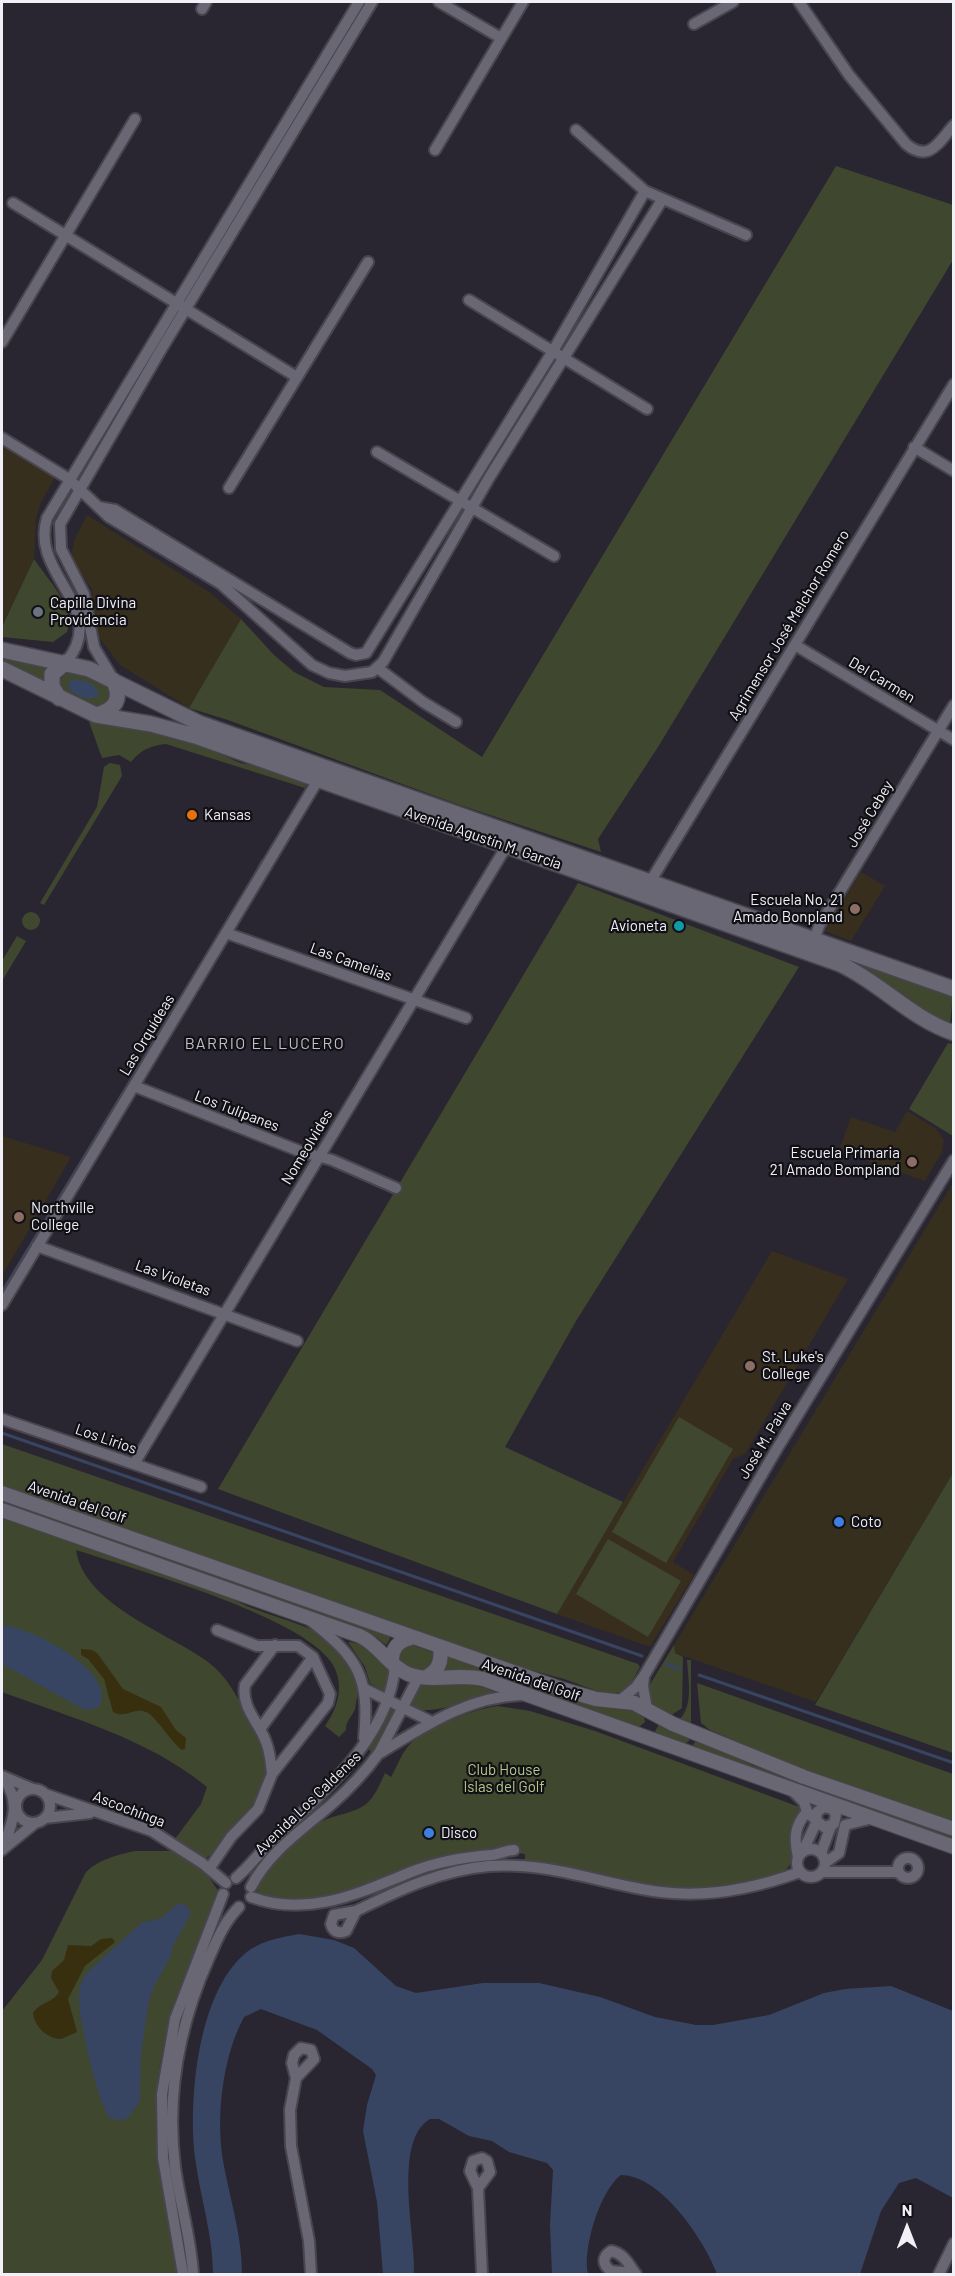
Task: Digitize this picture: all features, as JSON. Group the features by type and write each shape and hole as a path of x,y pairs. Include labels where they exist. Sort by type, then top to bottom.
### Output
{"main road":[{"name":"Avenida Agustín M. García","path":"2,650 66,662 113,680 199,723 954,989"},
{"path":"59,698 52,686 52,674 66,662"},
{"name":"Avenida Agustín M. García","path":"2,669 96,715 150,724 195,736 818,956 854,970 916,1016 954,1033"},
{"path":"96,715 107,712 116,704 118,689 113,680"}],"street":[{"path":"66,662 78,647 81,637 84,620 84,594 63,553 60,524 278,133 359,2"},
{"path":"113,680 94,647 84,620 48,558 45,525 69,479 289,139 372,2"},
{"path":"439,2 501,38"},
{"path":"435,150 523,2"},
{"path":"694,24 733,2"},
{"path":"799,2 849,75 906,144 916,152 921,154 932,149 954,125"},
{"path":"2,342 135,119"},
{"path":"576,130 645,191 746,235"},
{"path":"278,133 289,139"},
{"path":"2,438 69,479 109,517 221,584 312,665 329,674 353,675 379,669 558,354 645,191"},
{"path":"98,507 115,510 356,655 366,653 461,502 662,200"},
{"path":"13,203 296,376"},
{"path":"229,488 368,262"},
{"path":"469,300 647,409"},
{"name":"Agrimensor José Melchor Romero","path":"650,882 954,384"},
{"path":"914,447 954,471"},
{"path":"377,452 554,556"},
{"path":"48,558 51,547 63,553"},
{"path":"48,558 59,566 63,553"},
{"path":"244,605 251,592"},
{"path":"372,644 388,654"},
{"name":"Del Carmen","path":"795,645 954,740"},
{"path":"353,675 356,655"},
{"path":"379,669 423,702 456,722"},
{"name":"José Cebey","path":"814,940 819,926 954,705"},
{"name":"Las Orquídeas","path":"2,1305 318,780"},
{"name":"Nomeolvides","path":"134,1464 506,847"},
{"name":"Las Camelias","path":"226,933 466,1018"},
{"path":"814,940 818,956"},
{"name":"Los Tulipanes","path":"134,1086 319,1156 396,1188"},
{"name":"José M. Paiva","path":"618,1702 636,1687 644,1676 778,1448 954,1160"},
{"name":"Las Violetas","path":"38,1246 297,1341"},
{"name":"Los Lirios","path":"2,1419 201,1487"},
{"name":"Avenida del Golf","path":"2,1493 411,1638 580,1695 634,1703 826,1798 835,1817 875,1818 954,1847"},
{"name":"Avenida del Golf","path":"2,1510 370,1641 408,1674 471,1676 787,1786 826,1798 846,1791 954,1829"},
{"path":"306,1617 340,1644 351,1658 365,1689 367,1712 363,1746"},
{"path":"209,1869 231,1837 258,1809 272,1774 328,1703 329,1690 323,1682 313,1657 298,1646 257,1646 217,1630"},
{"path":"394,1663 394,1648 411,1638"},
{"path":"272,1774 271,1756 260,1729 252,1718 244,1692 245,1685 275,1645"},
{"path":"423,1676 434,1673 440,1661 440,1648"},
{"path":"260,1729 313,1657"},
{"name":"Avenida Los Caldenes","path":"183,2274 181,2250 163,2158 162,2094 175,2019 229,1885 312,1804 363,1746 388,1700 394,1663"},
{"name":"Avenida Los Caldenes","path":"251,1892 257,1875 294,1834 332,1804 379,1753 402,1707 423,1676"},
{"path":"633,1734 643,1733 650,1722 643,1686 644,1676"},
{"path":"365,1689 432,1722"},
{"path":"379,1753 468,1704 488,1698 524,1695"},
{"path":"2,1776 45,1794 50,1804 40,1820 2,1850"},
{"path":"2,1776 10,1787 20,1816 40,1820 71,1813 99,1813"},
{"path":"787,1786 800,1797 807,1812 821,1826 835,1817"},
{"path":"2,1850 19,1796 33,1790"},
{"path":"823,1863 835,1817 846,1791"},
{"name":"Ascochinga","path":"45,1794 152,1832 209,1869 229,1885"},
{"path":"826,1798 816,1815 816,1821 800,1854 797,1865 800,1872 811,1878 823,1863 839,1853 845,1825"},
{"path":"800,1854 794,1836 797,1825 807,1812"},
{"path":"835,1817 845,1825"},
{"path":"845,1825 875,1818"},
{"path":"800,1854 814,1849 823,1863"},
{"path":"239,1907 226,1902 229,1885 245,1880 251,1892 289,1905 318,1903 370,1890 411,1872 452,1860 514,1850"},
{"path":"823,1863 899,1872"},
{"path":"356,1911 427,1879 462,1869 489,1866 542,1867 634,1888 691,1894 739,1889 800,1872"},
{"path":"194,2274 191,2246 178,2186 173,2143 175,2077 192,2001 223,1926 239,1907 246,1904 251,1892"},
{"path":"296,2078 290,2110 291,2146 309,2241 311,2274"},
{"path":"478,2188 483,2274"},
{"path":"939,2274 954,2242"}],"shaded area":[{"path":"2,444 56,476 41,502 36,519 34,559 2,627"},
{"path":"87,515 209,592 241,619 189,708 120,665 95,632 92,589 75,565 72,553 74,540"},
{"name":"Escuela No. 21 Amado Bonpland","path":"861,872 885,886 851,941 825,931"},
{"path":"907,1111 935,1128 944,1139 942,1152 925,1181 839,1151 851,1117 895,1132"},
{"name":"Northville College","path":"2,1136 71,1157 2,1276"},
{"name":"Coto","path":"953,1183 953,1473 816,1702 675,1653 674,1645"},
{"name":"St. Luke's College","path":"772,1251 848,1279 745,1454 733,1459 673,1562 694,1575 650,1647 557,1614"}],"green space":[{"path":"836,166 953,205 953,260 658,747 598,839 601,852 454,803 228,720 189,708 241,619 274,655 294,672 324,687 380,690 482,757"},
{"path":"34,559 59,594 68,613 67,632 53,642 2,637 2,627"},
{"path":"2,658 49,664 45,681 2,665"},
{"path":"73,672 103,684 107,688 109,700 100,707 66,694 60,685 61,679 66,673"},
{"path":"88,719 195,742 240,763 258,766 302,781 306,785 305,788 166,744 146,749 131,762 119,755 102,758"},
{"path":"110,763 120,765 122,776 44,905 40,903 97,807 104,767"},
{"path":"578,883 799,967 576,1321 505,1447 623,1502 557,1614 218,1489"},
{"path":"27,912 35,912 40,917 38,928 27,930 22,925 22,917"},
{"path":"17,936 26,941 2,981 2,961"},
{"path":"841,956 953,994 950,1025 938,1022 874,974"},
{"path":"948,1043 953,1044 953,1136 909,1109"},
{"path":"679,1417 733,1449 666,1563 612,1532"},
{"path":"2,1444 638,1664 640,1667 627,1690 608,1695 564,1679 487,1658 2,1488"},
{"path":"953,1473 953,1753 815,1705"},
{"path":"2,1500 389,1635 390,1639 386,1645 376,1637 331,1620 2,1505"},
{"path":"2,1515 228,1596 244,1605 314,1631 342,1653 359,1685 355,1709 346,1730 339,1737 325,1726 337,1703 338,1678 331,1662 313,1644 286,1627 251,1611 173,1581 76,1550 82,1569 95,1587 111,1602 130,1616 208,1662 220,1673 235,1694 262,1745 267,1766 258,1796 216,1850 211,1855 201,1858 175,1839 201,1804 207,1787 184,1770 135,1743 109,1731 2,1692"},
{"path":"608,1539 681,1581 648,1637 576,1594"},
{"path":"348,1642 369,1648 388,1664 391,1678 385,1692 370,1683 365,1667"},
{"path":"410,1644 435,1653 437,1659 427,1671 419,1672 402,1664 398,1657 402,1647"},
{"path":"674,1645 675,1653 683,1657 682,1708 670,1716 653,1706 649,1686"},
{"path":"448,1657 584,1703 615,1705 643,1713 645,1722 639,1727 630,1727 478,1671 445,1671 443,1669"},
{"path":"687,1660 691,1660 691,1724 679,1720 687,1707 689,1683"},
{"path":"425,1683 472,1683 498,1693 447,1707 417,1710 409,1702 419,1686"},
{"path":"697,1683 953,1774 953,1824 791,1765 710,1730 701,1723"},
{"name":"Club House Islas del Golf","path":"498,1706 530,1711 595,1731 802,1808 797,1846 789,1866 784,1872 773,1877 730,1887 671,1888 525,1863 525,1854 496,1851 340,1896 284,1903 258,1894 263,1876 304,1834 321,1822 355,1810 369,1802 385,1773 391,1777 410,1744 428,1731 452,1720"},
{"path":"388,1709 393,1709 396,1713 376,1750 371,1752 367,1747"},
{"path":"659,1724 689,1737 689,1741 684,1744 652,1737"},
{"path":"697,1740 752,1765 820,1789 819,1792 691,1747"},
{"path":"852,1801 918,1821 953,1836 953,1841 852,1804"},
{"path":"135,1851 173,1851 205,1872 217,1889 217,1899 211,1920 187,1970 172,2011 164,2042 158,2083 157,2138 178,2274 2,2274 2,2011 42,1960 86,1872 109,1858"}],"sand":[{"path":"81,1649 97,1653 123,1689 161,1707 176,1730 186,1738 185,1749 182,1750 177,1746 150,1714 142,1711 122,1714 113,1712 104,1679 88,1659 81,1655"},
{"path":"112,1938 115,1942 85,1966 68,1999 77,2032 61,2039 46,2034 36,2023 33,2013 59,1992 51,1978 52,1971 64,1960 68,1945 91,1946 101,1939"}],"water":[{"path":"71,680 88,682 95,687 99,695 87,698 74,693 68,687"},
{"path":"2,1626 28,1632 74,1657 96,1679 102,1695 98,1708 85,1710 2,1664"},
{"path":"177,1904 186,1905 191,1913 153,1988 148,2006 141,2054 140,2101 129,2117 123,2120 111,2119 100,2097 85,2040 79,1993 81,1985 86,1974 141,1923 162,1918"},
{"path":"299,1934 334,1940 354,1948 396,1986 416,1993 483,1983 539,1983 600,1997 655,2017 696,2025 713,2025 769,2015 824,1993 891,1986 953,2011 953,2198 916,2178 899,2183 881,2211 860,2274 717,2274 703,2245 680,2212 651,2186 636,2178 621,2175 606,2193 594,2221 588,2251 588,2274 552,2274 550,2225 553,2170 547,2163 509,2152 492,2141 469,2136 439,2119 430,2119 418,2130 412,2147 409,2168 414,2274 383,2274 377,2202 363,2131 367,2105 376,2075 372,2069 317,2030 261,2009 244,2017 236,2033 222,2090 221,2148 238,2233 242,2274 213,2274 211,2244 197,2172 193,2133 193,2105 200,2045 208,2015 219,1989 233,1966 256,1946 274,1939"}],"waterway":[{"path":"256,873 262,861"},
{"path":"2,1292 180,999"},
{"path":"2,1433 642,1656"},
{"path":"666,1664 680,1669"},
{"path":"699,1675 954,1763"}],"place":[{"name":"Capilla Divina Providencia","path":"38,612"},
{"name":"Kansas","path":"192,815"},
{"name":"Escuela No. 21 Amado Bonpland","path":"855,909"},
{"name":"Avioneta","path":"679,926"},
{"name":"Escuela Primaria 21 Amado Bompland","path":"912,1162"},
{"name":"Northville College","path":"19,1217"},
{"name":"St. Luke's College","path":"750,1366"},
{"name":"Coto","path":"839,1522"},
{"name":"Disco","path":"429,1833"}],"district":[{"name":"BARRIO EL LUCERO","path":"265,1044"}]}
